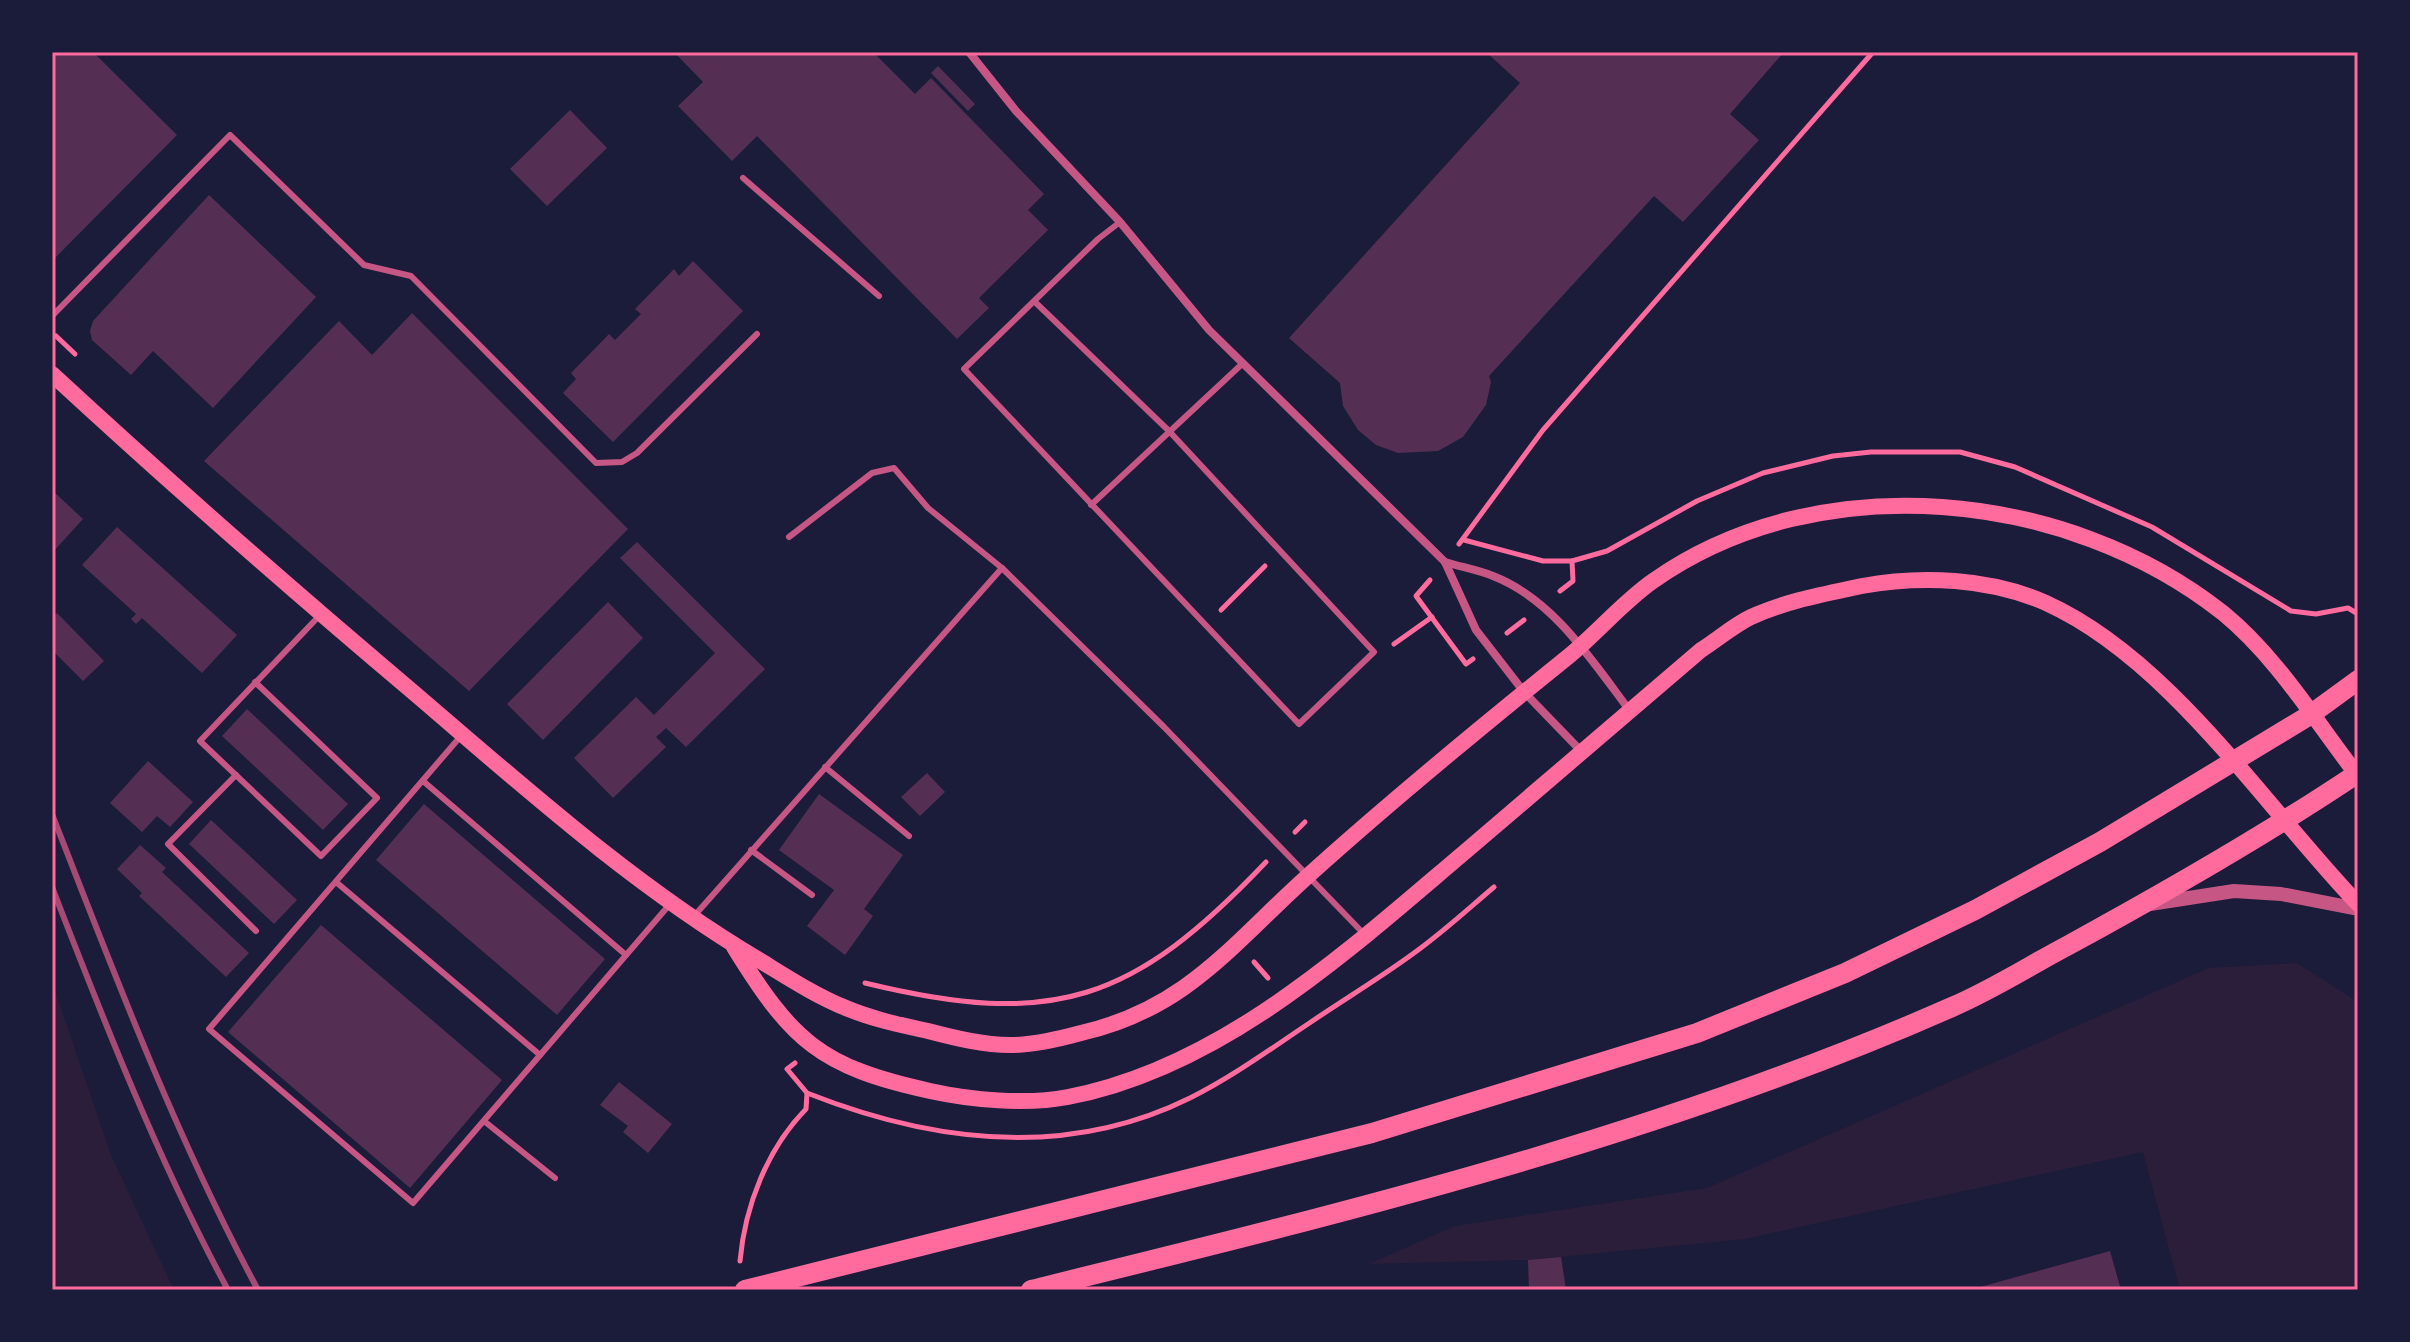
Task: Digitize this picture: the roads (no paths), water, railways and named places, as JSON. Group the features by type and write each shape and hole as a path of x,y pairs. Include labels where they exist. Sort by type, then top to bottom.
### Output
{"main road":[{"path":"52,374 198,509 462,734 670,904 733,945 841,1007 964,1040 1012,1045 1113,1026 1168,1001 1238,943 1306,877 1581,646 1651,582 1710,549 1780,522 1845,507 1969,509 2039,522 2103,543 2163,574 2224,615 2266,656 2357,774 2285,822 1957,1005 1782,1078 1530,1162 1292,1226 1031,1290"},
{"path":"733,945 769,1004 790,1027 846,1068 953,1096 1066,1098 1163,1067 1228,1033 1284,996 1365,935 1701,650 1750,618 1817,595 1898,579 1968,582 2045,603 2105,639 2156,681 2233,761 2358,906"},
{"path":"742,1283 1372,1133 1697,1033 1845,973 1975,910 2100,842 2310,715 2358,680"}],"street":[{"path":"969,52 1016,111 1120,222 1242,364 1445,562 1476,630 1524,692 1582,753"},
{"path":"1445,562 1496,577 1541,606 1581,646 1630,711"},
{"path":"2141,905 2234,891 2281,894 2358,906"}],"lane":[{"path":"52,316 230,135 364,265 411,276 596,463 622,462 637,453 757,334"},
{"path":"743,178 879,296"},
{"path":"1035,302 1169,431 1374,652 1299,724 964,369 1098,239 1120,222"},
{"path":"1091,505 1242,364"},
{"path":"789,537 872,473 894,468 928,508 1002,568 1164,727 1365,935"},
{"path":"699,922 751,850 1002,568"},
{"path":"255,682 377,798 321,856 200,741 255,682 321,614"},
{"path":"462,734 209,1029 413,1203 670,904"},
{"path":"825,767 909,836"},
{"path":"236,775 168,844 256,931"},
{"path":"423,781 626,955"},
{"path":"751,850 812,895"},
{"path":"336,882 540,1055"},
{"path":"484,1121 555,1178"}],"railway":[{"path":"52,814 173,1115 258,1290"},
{"path":"52,887 156,1141 228,1290"}]}
